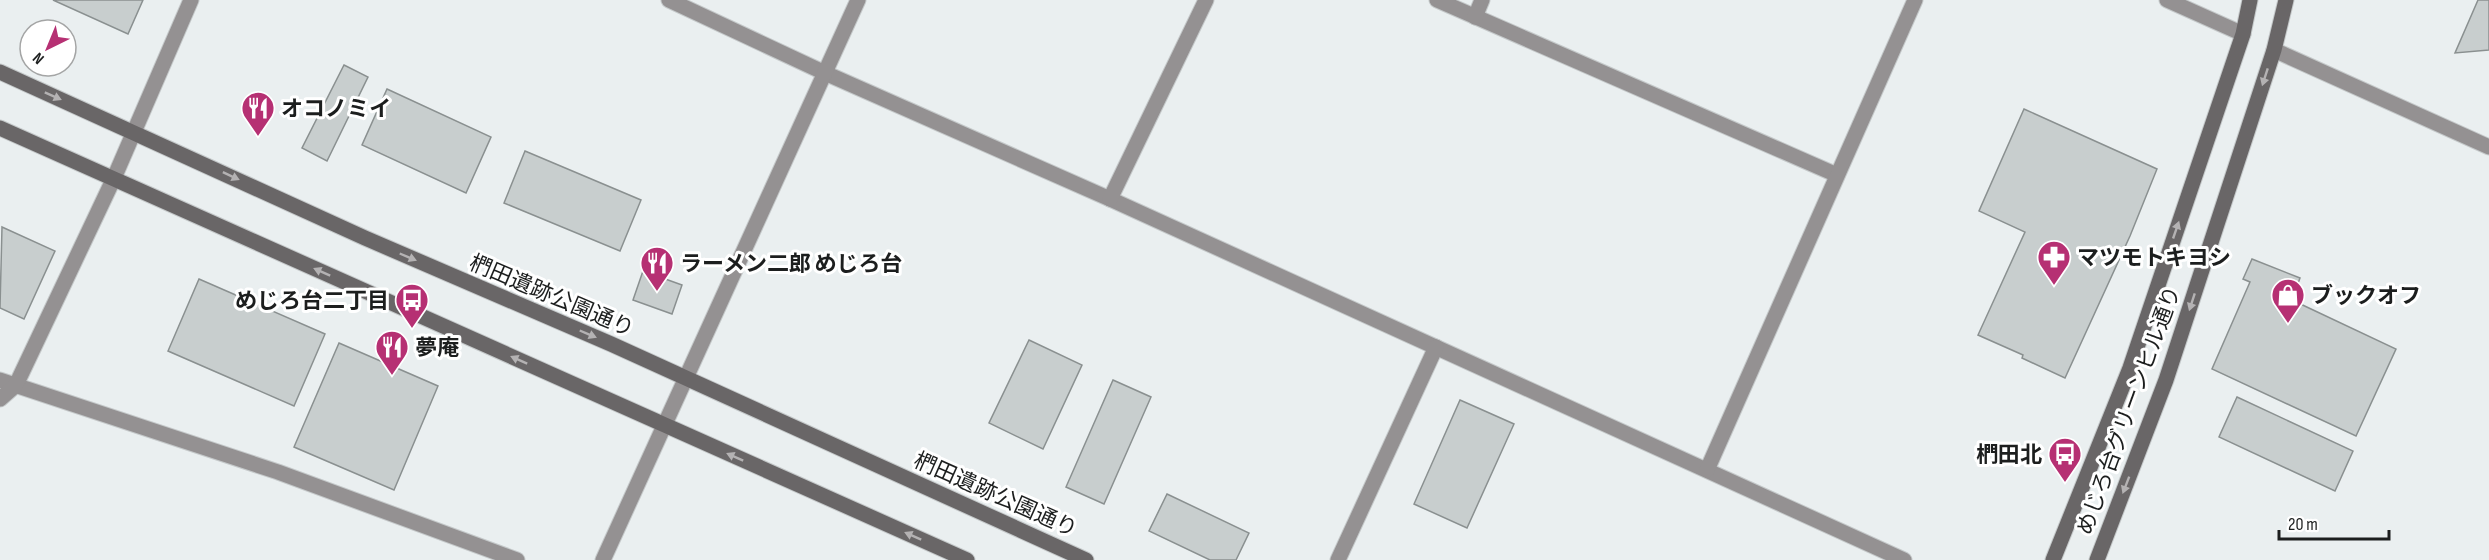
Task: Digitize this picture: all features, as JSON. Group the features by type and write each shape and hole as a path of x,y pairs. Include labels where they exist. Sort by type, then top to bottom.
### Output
{"street":[{"path":"0,399 16,385 114,178 191,0"},
{"path":"669,0 825,73 1110,199 1904,560"},
{"path":"603,560 858,0"},
{"path":"1110,199 1206,0"},
{"path":"1437,0 1837,175"},
{"path":"1475,17 1482,0"},
{"path":"1707,470 1915,0"},
{"path":"2167,0 2242,34"},
{"name":"めじろ台グリーンヒル通り","path":"2054,560 2130,368 2242,34 2250,0"},
{"name":"めじろ台グリーンヒル通り","path":"2097,560 2166,380 2274,50 2286,0"},
{"path":"2274,50 2489,147"},
{"name":"椚田遺跡公園通り","path":"0,72 365,238 685,378 1086,560"},
{"path":"0,128 967,560"},
{"path":"1338,560 1436,347"},
{"path":"0,380 278,472 517,560"}],"building":[{"path":"53,0 143,0 128,34"},
{"path":"2478,0 2489,0 2489,50 2455,53"},
{"path":"344,65 368,77 327,161 302,148"},
{"path":"387,89 491,137 466,193 362,145"},
{"name":"マツモトキヨシ","path":"2024,109 2157,169 2130,236 2065,378 2022,358 2023,355 1978,335 2025,232 1979,211"},
{"path":"525,151 641,200 620,251 504,203"},
{"path":"2,227 55,251 24,319 0,308"},
{"name":"ブックオフ","path":"2252,259 2300,278 2292,300 2396,349 2356,436 2212,369 2250,282 2243,279"},
{"name":"ラーメン二郎 めじろ台","path":"643,271 682,285 672,314 633,300"},
{"path":"199,279 325,334 294,406 168,351"},
{"path":"1029,340 1082,365 1043,449 989,423"},
{"path":"339,343 438,386 394,490 294,447"},
{"path":"1113,380 1151,397 1104,504 1066,487"},
{"path":"2237,397 2353,451 2335,491 2219,437"},
{"path":"1460,400 1514,424 1467,528 1414,504"},
{"path":"1167,494 1249,533 1236,560 1210,560 1149,531"}],"place":[{"name":"オコノミイ","path":"258,137"},
{"name":"マツモトキヨシ","path":"2054,286"},
{"name":"ラーメン二郎 めじろ台","path":"657,292"},
{"name":"ブックオフ","path":"2288,324"},
{"name":"めじろ台二丁目","path":"412,329"},
{"name":"夢庵","path":"392,376"},
{"name":"椚田北","path":"2065,483"}]}
